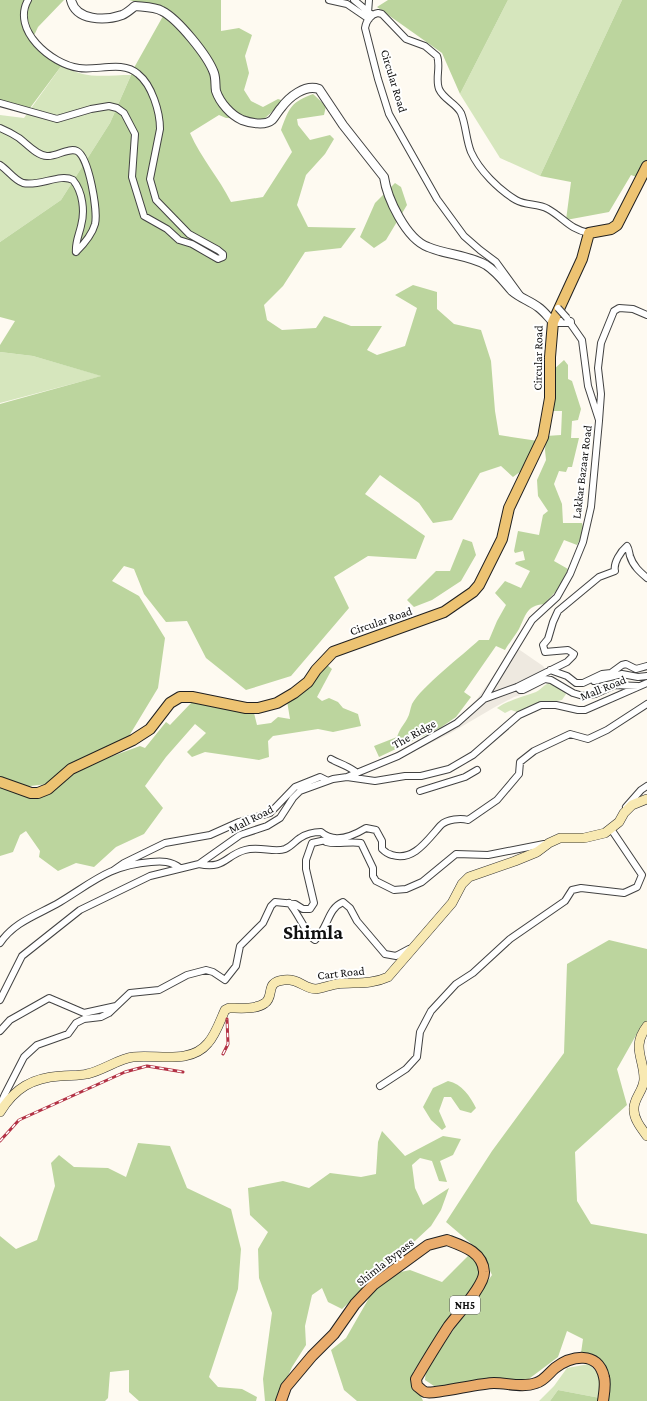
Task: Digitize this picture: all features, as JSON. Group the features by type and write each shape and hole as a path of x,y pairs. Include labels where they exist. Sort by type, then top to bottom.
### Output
{"highway":[{"name":"Shimla Bypass","path":"281,1401 286,1387 300,1369 334,1334 355,1304 373,1285 428,1246 448,1240 474,1252 481,1260 485,1273 479,1286 450,1325 425,1363 416,1380 417,1386 425,1392 436,1393 482,1383 527,1386 539,1383 555,1368 571,1359 588,1358 593,1360 604,1377 603,1401"}],"main road":[{"path":"553,322 582,259 589,233 611,229 617,225 641,174 647,166"},
{"name":"Circular Road","path":"0,782 31,793 48,789 71,769 120,747 150,729 170,703 180,697 192,697 246,708 258,708 277,703 294,693 308,682 316,670 333,652 444,612 473,592 479,585 502,539 509,508 543,437 550,398 550,356 553,322"},
{"name":"Cart Road","path":"2,1110 15,1093 35,1080 86,1074 106,1068 131,1057 185,1056 194,1054 208,1044 225,1010 229,1008 258,1006 265,1003 268,999 270,988 278,981 299,981 309,988 316,989 339,984 376,982 388,976 414,947 452,903 465,880 482,872 515,862 537,852 549,843 560,838 584,838 605,833 619,822 624,813 632,805 647,799"},
{"path":"647,1026 643,1032 638,1051 644,1080 641,1092 634,1107 637,1121 647,1136"}],"street":[{"path":"0,103 58,119 91,109 109,106 117,108 124,113 135,134 132,177 144,216 167,228 179,240 192,244 218,259 223,257 223,254 218,250 186,231 156,200 150,179 160,129 160,121 151,94 142,78 134,71 123,68 78,68 49,54 34,41 24,24 24,11 28,0"},
{"path":"71,0 73,6 78,12 90,17 122,15 135,6 160,10 171,16 208,60 214,74 219,99 229,111 243,120 257,123 268,122 272,120 281,107 303,90 312,87 319,89 343,125 384,177 385,187 395,209 404,226 414,238 427,247 468,258 485,265 522,298"},
{"path":"329,0 347,4 370,16"},
{"path":"354,0 370,16"},
{"path":"370,0 370,16"},
{"name":"Circular Road","path":"553,322 539,307 522,298 496,262 469,242 444,209 394,124 378,78 366,28 370,16 376,13 382,14 406,39 425,46 437,56 439,88 448,100 458,108 462,114 471,152 484,171 494,182 517,201 547,209 578,231 589,233"},
{"path":"0,128 18,137 44,156 53,156 73,150 78,151 82,156 90,174 95,217 93,229 88,240 76,252 76,243 83,216 83,208 79,191 73,180 67,178 34,184 23,183 0,165"},
{"path":"558,308 582,340 588,386 599,421"},
{"name":"Lakkar Bazaar Road","path":"520,641 532,620 557,597 570,574 583,542 591,508 599,421 601,394 598,368 601,343 614,311 619,308 633,309 647,315"},
{"path":"553,322 568,320"},
{"path":"555,616 572,598 599,577 615,571 614,567 616,560 627,546 637,569 647,578"},
{"path":"555,616 557,597"},
{"name":"The Ridge","path":"484,699 517,687 567,662 573,656 574,654 568,650 545,652 543,650 542,645 548,639 555,616"},
{"name":"The Ridge","path":"347,777 398,756 457,723 484,699 520,641"},
{"path":"584,683 602,674 611,673 622,665 626,664 636,669 647,666"},
{"path":"550,670 567,676 576,683 584,683 622,674 638,677 647,676"},
{"path":"517,687 520,690 527,689 545,679 551,680 573,694 590,696 615,685 637,686"},
{"name":"Mall Road","path":"0,1000 22,956 80,910 139,880 162,872 199,864 240,835 272,823 280,818 286,811 296,793 326,780 347,777 375,781 405,776 421,776 449,768 473,755 519,715 541,705 556,704 578,710 585,710 647,681"},
{"path":"199,864 220,864 248,849 268,848 279,851 292,846 300,837 310,834 321,832 340,839 354,835 366,828 376,830 380,835 382,848 386,853 406,857 414,853 441,825 462,818 468,820 497,800 519,774 520,762 534,751 570,734 588,739 607,730 647,704"},
{"path":"331,759 350,767 357,773"},
{"path":"420,791 465,777 477,770"},
{"path":"114,870 124,863 165,844 210,835 239,822 264,815 273,810 299,785 320,777 326,780"},
{"path":"624,813 627,804 647,786"},
{"path":"380,1086 406,1069 417,1057 420,1032 431,1011 456,984 473,973 510,939 565,901 572,890 581,888 624,893 637,887 642,875 611,829"},
{"path":"325,842 335,838"},
{"path":"2,1110 2,1101 24,1056 37,1045 68,1034 76,1024 84,1019 101,1017 118,1006 130,993 159,990 187,974 206,970 225,980 236,966 240,946 263,923 271,906 275,902 295,904 303,909 310,909 314,903 307,877 306,860 312,843 361,843 373,868 376,881 394,890 406,889 422,882 456,854 488,855 549,843"},
{"path":"0,943 16,924 36,915 86,883 114,870 136,863 154,862 169,862 180,868"},
{"path":"289,903 297,912 310,938 315,940 323,933 332,910 336,905 343,902 350,908 357,921 385,954 396,956 414,947"},
{"path":"0,1031 10,1020 49,998 84,1013 118,1006"}],"green space":[{"path":"0,0 64,0 38,27 31,42 62,65 30,108 0,106"},
{"path":"129,0 221,0 221,31 239,28 252,35 245,56 249,73 244,90 251,101 263,107 278,99 284,101 264,119 226,118 219,115 190,133 199,151 231,202 263,197 292,152 281,130 286,116 295,103 313,94 326,106 324,115 297,119 298,125 310,140 330,135 334,139 325,154 306,175 297,205 308,227 356,228 341,248 305,252 283,286 264,305 267,320 282,330 316,328 324,316 351,326 382,326 367,350 377,355 405,346 417,308 395,295 413,285 437,292 437,309 454,324 481,330 491,361 495,411 499,435 538,441 528,466 513,477 501,466 480,473 452,520 433,523 419,503 380,475 365,494 425,536 416,559 368,556 334,577 349,608 291,676 246,690 206,658 187,621 166,622 144,594 134,569 124,566 112,581 139,596 165,638 158,688 126,741 48,784 21,787 0,776 0,404 101,376 33,356 0,352 0,345 15,321 0,317 0,242 61,200 110,123 135,66 167,9"},
{"path":"388,0 508,0 460,94 442,53 377,7"},
{"path":"508,0 622,0 540,176 500,158 460,94"},
{"path":"622,0 647,0 647,179 645,180 631,175 609,212 566,220 571,182 540,176"},
{"path":"62,65 70,70 87,75 131,75 110,123 61,200 0,242 0,115 24,118"},
{"path":"395,183 401,187 407,205 386,240 374,248 360,237 375,203"},
{"path":"0,352 33,356 102,376 0,403"},
{"path":"564,360 568,365 568,379 572,381 581,409 578,420 572,421 571,438 579,438 572,467 568,467 566,472 559,471 554,484 562,504 563,523 582,523 584,531 577,545 564,540 554,561 568,569 559,588 544,604 533,607 527,612 519,629 505,650 496,646 464,692 471,697 456,717 440,728 379,757 374,746 397,737 400,729 408,717 412,704 424,689 479,640 489,640 506,605 495,593 505,581 521,588 530,571 515,564 516,562 525,560 523,551 515,553 514,551 518,531 539,535 543,515 548,511 538,496 537,480 546,460 546,436 561,435 562,411 550,411 552,371"},
{"path":"463,539 472,542 476,555 461,581 432,600 414,607 407,600 436,571 450,571"},
{"path":"326,664 332,669 317,697 322,701 329,698 338,702 343,708 358,714 361,726 333,732 318,729 273,736 268,741 269,757 259,760 205,752 192,757 187,752 206,733 195,724 166,757 145,786 163,808 144,834 116,847 94,867 76,863 58,871 39,857 40,851 26,831 20,835 13,852 0,856 0,782 49,791 72,771 140,746 145,748 166,722 170,725 192,702 244,713 254,713 257,725 271,723 278,717 290,719 287,701 310,688"},
{"path":"549,683 557,684 563,689 566,694 562,700 540,704 517,712 511,710 505,713 497,708 536,692"},
{"path":"609,940 647,949 647,1022 639,1030 617,1069 627,1105 575,1152 577,1201 591,1224 647,1234 647,1401 608,1401 606,1374 595,1356 581,1353 583,1339 567,1331 558,1357 526,1381 434,1386 425,1380 426,1369 492,1275 481,1252 446,1222 492,1151 564,1053 567,964"},
{"path":"448,1081 465,1091 476,1108 471,1113 460,1110 451,1097 444,1097 439,1111 446,1127 442,1130 431,1120 423,1107 433,1088"},
{"path":"382,1131 405,1156 443,1136 461,1139 453,1155 440,1161 447,1182 439,1181 432,1161 420,1158 412,1165 415,1188 423,1205 449,1188 441,1210 431,1226 342,1309 328,1302 322,1288 312,1295 305,1326 306,1345 292,1367 277,1401 265,1401 263,1379 272,1313 259,1278 258,1249 268,1232 250,1215 248,1188 283,1181 309,1188 330,1173 361,1177 376,1174 378,1142"},
{"path":"138,1143 170,1146 187,1188 231,1209 241,1249 238,1289 209,1377 218,1387 242,1389 257,1397 256,1401 139,1401 129,1392 129,1370 110,1372 108,1398 105,1401 0,1401 0,1236 16,1249 37,1240 55,1186 51,1163 59,1155 74,1167 108,1168 126,1177"},
{"path":"471,1253 480,1266 477,1285 413,1372 412,1388 421,1396 423,1401 357,1401 344,1390 331,1350 346,1338 373,1291 396,1273 410,1270 442,1282"},
{"path":"589,1364 599,1375 600,1398 558,1390 550,1401 539,1401 554,1386 567,1368"},
{"path":"558,1390 600,1398 599,1401 550,1401"}],"shaded area":[{"path":"514,646 543,666 552,678 528,693 514,697 449,734 402,757 400,751 451,725 477,699"}],"railway":[{"path":"223,1054 228,1044 227,1019"},
{"path":"0,1141 19,1120 125,1072 147,1066 183,1072"}],"district":[{"name":"Shimla","path":"313,932"}]}
